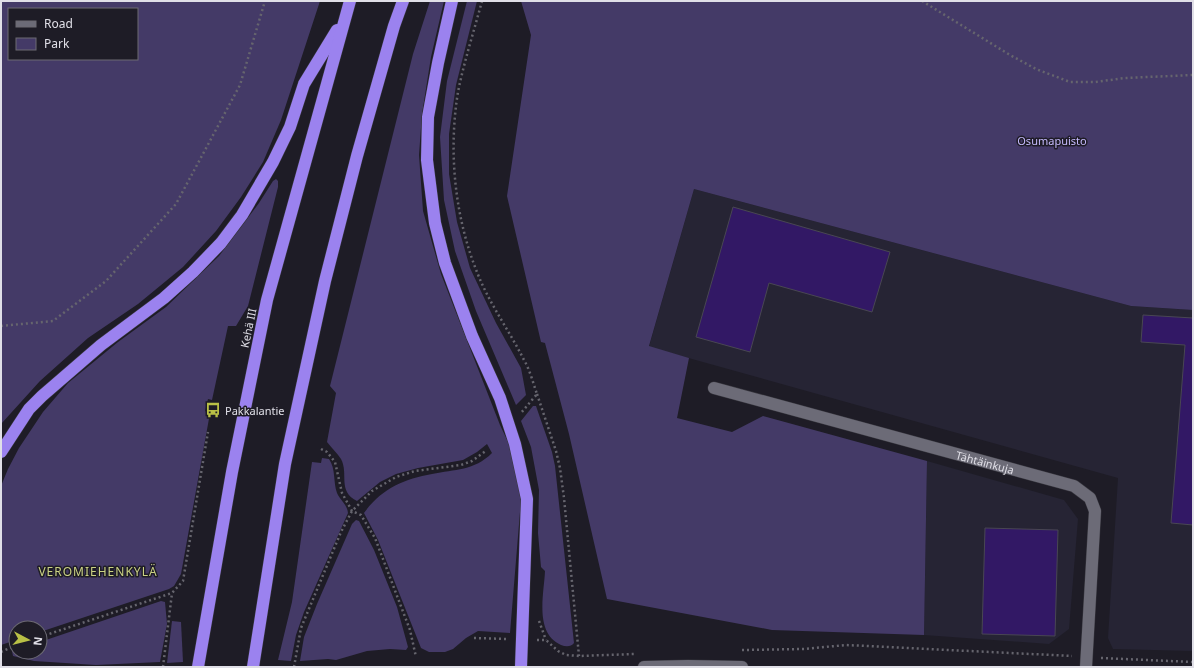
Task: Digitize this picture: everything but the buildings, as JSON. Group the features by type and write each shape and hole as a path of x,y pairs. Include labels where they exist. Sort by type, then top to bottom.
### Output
{"highway":[{"name":"Kehä III","path":"198,667 232,472 268,300 350,1"},
{"path":"253,667 285,464 324,282 356,156 394,26 403,1"},
{"path":"452,1 438,63 428,118 427,160 435,223 445,263 472,336 500,398 515,444 527,499 521,667"},
{"path":"1,452 29,409 42,396 101,346 164,298 194,272 221,243 242,215 273,162 290,127 304,84 344,19"}],"street":[{"name":"Tähtäinkuja","path":"714,388 1074,486 1090,498 1095,511 1086,662"},
{"path":"644,667 742,667"}],"path":[{"path":"1,326 53,321 106,281 176,204 240,85 265,1"},
{"path":"482,1 458,92 454,141 458,201 470,252 479,277 489,298 525,361 556,451 564,498 578,656"},
{"path":"922,1 1010,55 1036,69 1070,82 1095,82 1125,78 1193,75"},
{"path":"519,416 537,394"},
{"path":"48,634 172,593 183,581 208,432"},
{"path":"321,449 326,452 335,462 342,493 352,511 361,515 375,538 410,630 416,657"},
{"path":"294,667 301,628 341,532 352,511 372,491 396,477 415,471 461,465 472,461 488,450"},
{"path":"163,667 172,593"},
{"path":"539,621 546,640 558,651 566,655 640,654"},
{"path":"474,638 546,640"},
{"path":"739,650 804,649 846,645 1086,662 1193,662"}],"shaded area":[{"path":"694,189 1131,306 1193,310 1193,651 1113,649 1108,638 1118,478 649,347"},
{"path":"927,461 1064,500 1078,519 1069,629 1049,644 924,635"}],"green space":[{"path":"1,1 320,1 281,120 263,162 241,197 216,231 183,267 138,304 88,338 40,381 1,424"},
{"path":"430,1 444,1 431,57 422,114 419,155 423,211 441,274 500,425 510,446 516,466 521,500 510,633 478,631 466,638 453,649 445,652 429,652 421,648 378,540 364,513 378,497 394,486 403,482 422,476 464,468 478,463 492,453 487,444 463,460 418,468 396,474 380,482 357,501 347,492 341,459 327,442 336,393 330,386 413,54"},
{"path":"467,1 477,1 456,85 449,134 449,174 457,222 470,268 496,323 521,368 526,395 516,405 476,311 455,251 444,200 440,137 447,81"},
{"name":"Osumapuisto","path":"521,1 1193,1 1193,310 1131,306 694,189 649,346 689,358 677,418 732,432 763,416 927,461 924,635 772,630 607,599 569,434 545,343 541,342 507,196 531,35"},
{"path":"276,179 278,181 278,187 248,306 236,326 228,326 212,400 208,399 205,411 210,413 181,574 174,586 169,589 48,629 48,620 8,620 8,643 1,645 1,486 19,448 43,412 68,383 118,342 166,307 219,256 259,203 273,181"},
{"path":"533,406 536,406 552,452 555,466 574,643 568,646 561,645 547,632 542,612 545,571 541,567 538,533 539,490 531,447 521,421"},
{"path":"322,458 329,459 331,463 334,471 337,493 348,513 304,612 296,635 291,661 278,660 292,602 312,462 321,463"},
{"path":"356,520 359,521 374,550 397,607 408,647 406,650 390,649 367,651 336,660 328,659 300,661 304,637 317,604 352,524"},
{"path":"161,601 165,602 167,624 160,662 96,665 30,660 48,660 48,639"},
{"path":"172,621 181,622 183,662 167,663"}],"place":[{"name":"Pakkalantie","path":"213,410"}],"district":[{"name":"VEROMIEHENKYLÄ","path":"98,571"}]}
